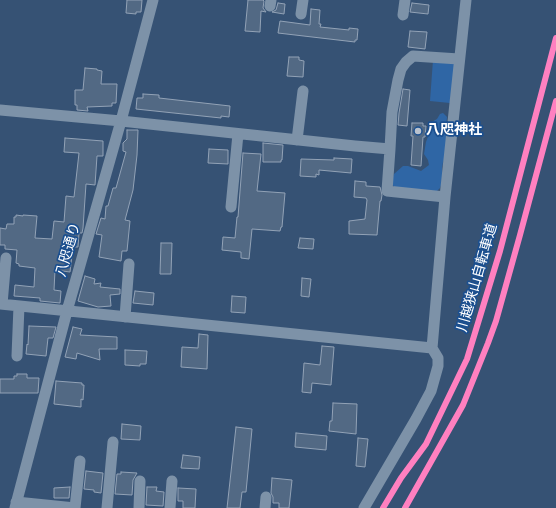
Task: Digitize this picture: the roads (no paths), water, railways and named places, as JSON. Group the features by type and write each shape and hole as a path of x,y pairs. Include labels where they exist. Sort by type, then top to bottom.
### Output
{"street":[{"name":"八咫通り","path":"16,505 67,311 121,121 153,0"},
{"path":"301,14 303,0"},
{"path":"403,15 405,0"},
{"path":"364,508 431,391 438,366 438,358 432,348 445,197 466,0"},
{"path":"445,197 387,191 392,112 401,69 413,56 459,59"},
{"path":"297,140 303,91"},
{"path":"0,110 390,149"},
{"path":"231,207 238,134"},
{"path":"6,258 1,304 432,348"},
{"path":"125,317 130,264"},
{"path":"17,356 19,306"},
{"path":"107,508 113,442"},
{"path":"16,505 75,508 80,461"},
{"path":"139,508 140,481"},
{"path":"170,508 172,481"}],"place":[{"name":"八咫神社","path":"418,131"}]}
